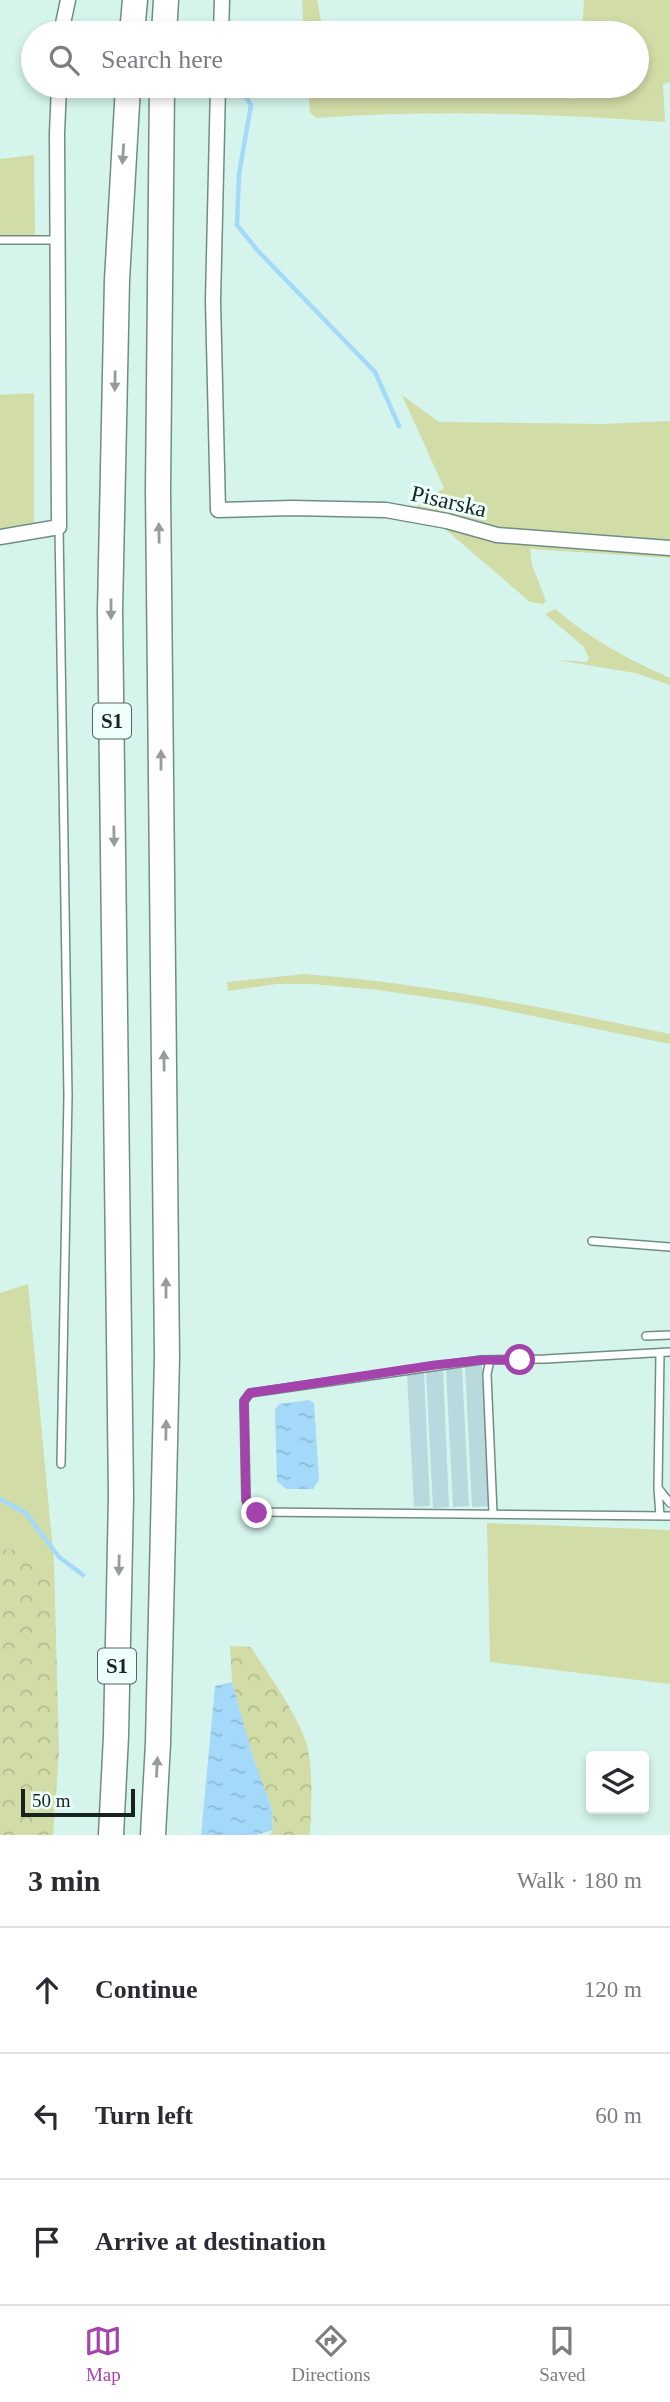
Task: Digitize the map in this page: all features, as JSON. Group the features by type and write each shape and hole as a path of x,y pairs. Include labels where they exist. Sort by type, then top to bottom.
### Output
{"highway":[{"path":"133,21 135,0"},
{"path":"165,21 166,0"},
{"name":"S1","path":"111,1835 121,1497 110,611 117,268 127,98"},
{"name":"S1","path":"153,1835 158,1743 167,1357 158,490 162,98"}],"street":[{"path":"64,21 68,0"},
{"path":"221,21 222,0"},
{"path":"0,537 59,527 59,98"},
{"name":"Pisarska","path":"218,98 213,301 218,510 386,510 497,535 670,548"}],"lane":[{"path":"0,240 57,240"},
{"path":"59,527 68,1096 61,1464"},
{"path":"592,1241 670,1247"},
{"path":"646,1336 670,1335"},
{"path":"670,1352 435,1365 250,1393 244,1401 246,1500 249,1507 257,1513 670,1516"},
{"path":"660,1353 660,1516"},
{"path":"490,1360 486,1374 493,1513"},
{"path":"658,1488 670,1503"}],"green space":[{"path":"302,0 317,0 321,21 303,21"},
{"path":"584,0 670,0 670,82 663,84 665,122 491,114 317,118 310,113 309,98 649,98 649,21 583,21"},
{"path":"34,155 35,235 0,237 0,159"},
{"path":"34,393 34,528 0,532 0,395"},
{"path":"402,395 439,422 602,424 670,421 670,544 493,529 414,508 444,488"},
{"path":"439,524 670,552 670,558 530,549 532,565 546,601 543,604 530,602"},
{"path":"555,609 610,648 670,678 670,685 635,673 557,660 587,662 589,658 583,646 545,614"},
{"path":"304,974 442,990 534,1006 670,1034 670,1044 474,1004 378,990 313,984 277,984 228,991 227,982"},
{"path":"28,1284 54,1562 17,1550 0,1549 0,1293"},
{"path":"487,1523 670,1530 670,1684 490,1662"},
{"path":"0,1549 17,1550 54,1562 59,1752 53,1835 0,1835"},
{"path":"230,1646 251,1647 289,1706 301,1730 310,1763 310,1835 270,1835 273,1830 272,1809 253,1757 232,1682"}],"water":[{"path":"309,1400 314,1403 319,1480 313,1489 286,1489 277,1481 275,1410 279,1404"},
{"path":"232,1682 253,1757 272,1809 273,1830 256,1835 201,1835 215,1686"}],"building":[{"path":"482,1364 489,1506 472,1507 465,1365"},
{"path":"462,1368 469,1506 453,1507 446,1369"},
{"path":"443,1370 449,1507 433,1508 426,1371"},
{"path":"424,1373 430,1506 414,1507 407,1374"}],"waterway":[{"path":"246,98 251,105 239,174 237,225 258,251 375,372 399,426"},
{"path":"0,1499 26,1513 59,1557 83,1575"}],"route":[{"path":"257,1513 249,1507 246,1500 245,1485 244,1401 250,1393 435,1365 481,1360 520,1360"}]}
